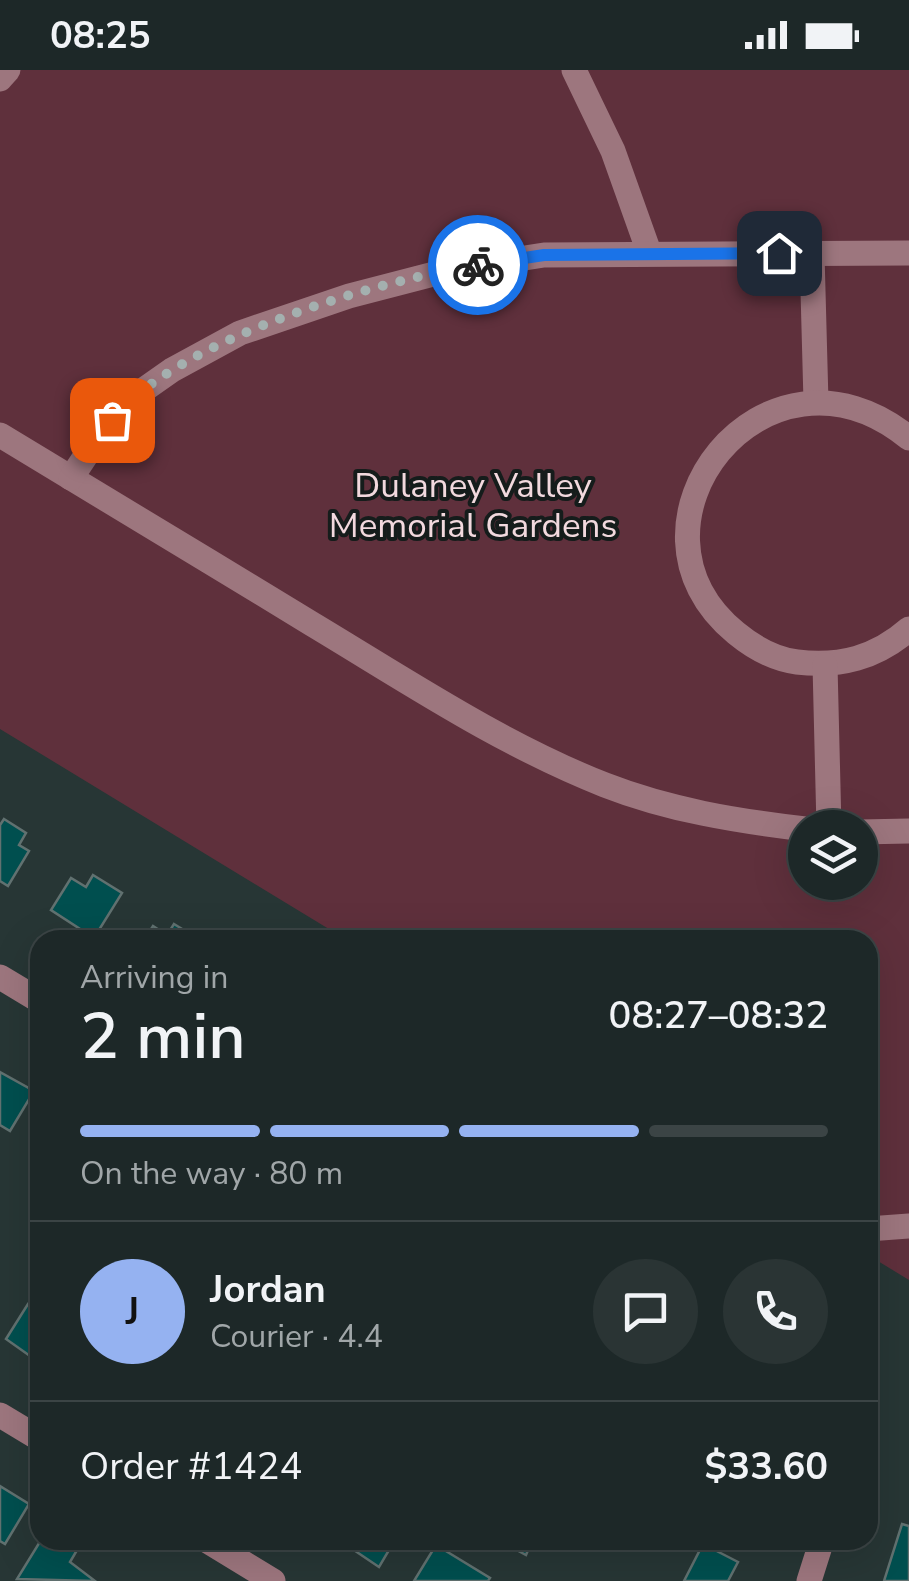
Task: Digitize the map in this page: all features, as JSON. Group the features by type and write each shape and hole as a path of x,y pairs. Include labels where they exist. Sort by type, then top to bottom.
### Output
{"street":[{"path":"0,78 8,70"},
{"path":"574,70 613,152 649,252"},
{"path":"72,478 125,403 172,370 240,333 349,296 453,269 544,255 909,253"},
{"path":"812,254 816,402"},
{"path":"909,438 890,422 857,408 816,402 784,407 752,421 720,448 701,477 690,510 688,541 693,569 705,598 724,623 751,645 785,660 825,665 860,659 893,643 909,629"},
{"path":"0,435 461,714 540,756 607,786 671,806 788,827"},
{"path":"825,665 829,810"},
{"path":"878,832 909,831"},
{"path":"0,976 30,995"},
{"path":"878,1228 909,1226"},
{"path":"0,1415 30,1433"},
{"path":"222,1550 273,1581"},
{"path":"808,1581 819,1550"}],"green space":[{"name":"Dulaney Valley Memorial Gardens","path":"0,70 909,70 909,1280 878,1261 878,930 331,930 0,729"}],"building":[{"path":"4,819 26,833 19,845 29,851 8,886 0,881 0,825"},
{"path":"93,875 122,893 99,930 82,930 51,910 71,878 86,887"},
{"path":"0,1072 30,1089 30,1098 10,1131 0,1125"},
{"path":"28,1304 30,1305 30,1356 6,1339"},
{"path":"0,1486 29,1504 5,1544 0,1541"},
{"path":"902,1524 909,1526 909,1581 884,1581"},
{"path":"35,1550 77,1550 70,1562 95,1581 17,1579"},
{"path":"354,1550 389,1550 379,1567"},
{"path":"433,1550 444,1550 490,1578 488,1581 414,1581"},
{"path":"700,1550 715,1550 738,1562 728,1581 684,1581"}],"way so far":[{"path":"112,420 125,403 172,370 240,333 349,296 478,265"}],"route":[{"path":"478,265 544,255 779,253"}]}
